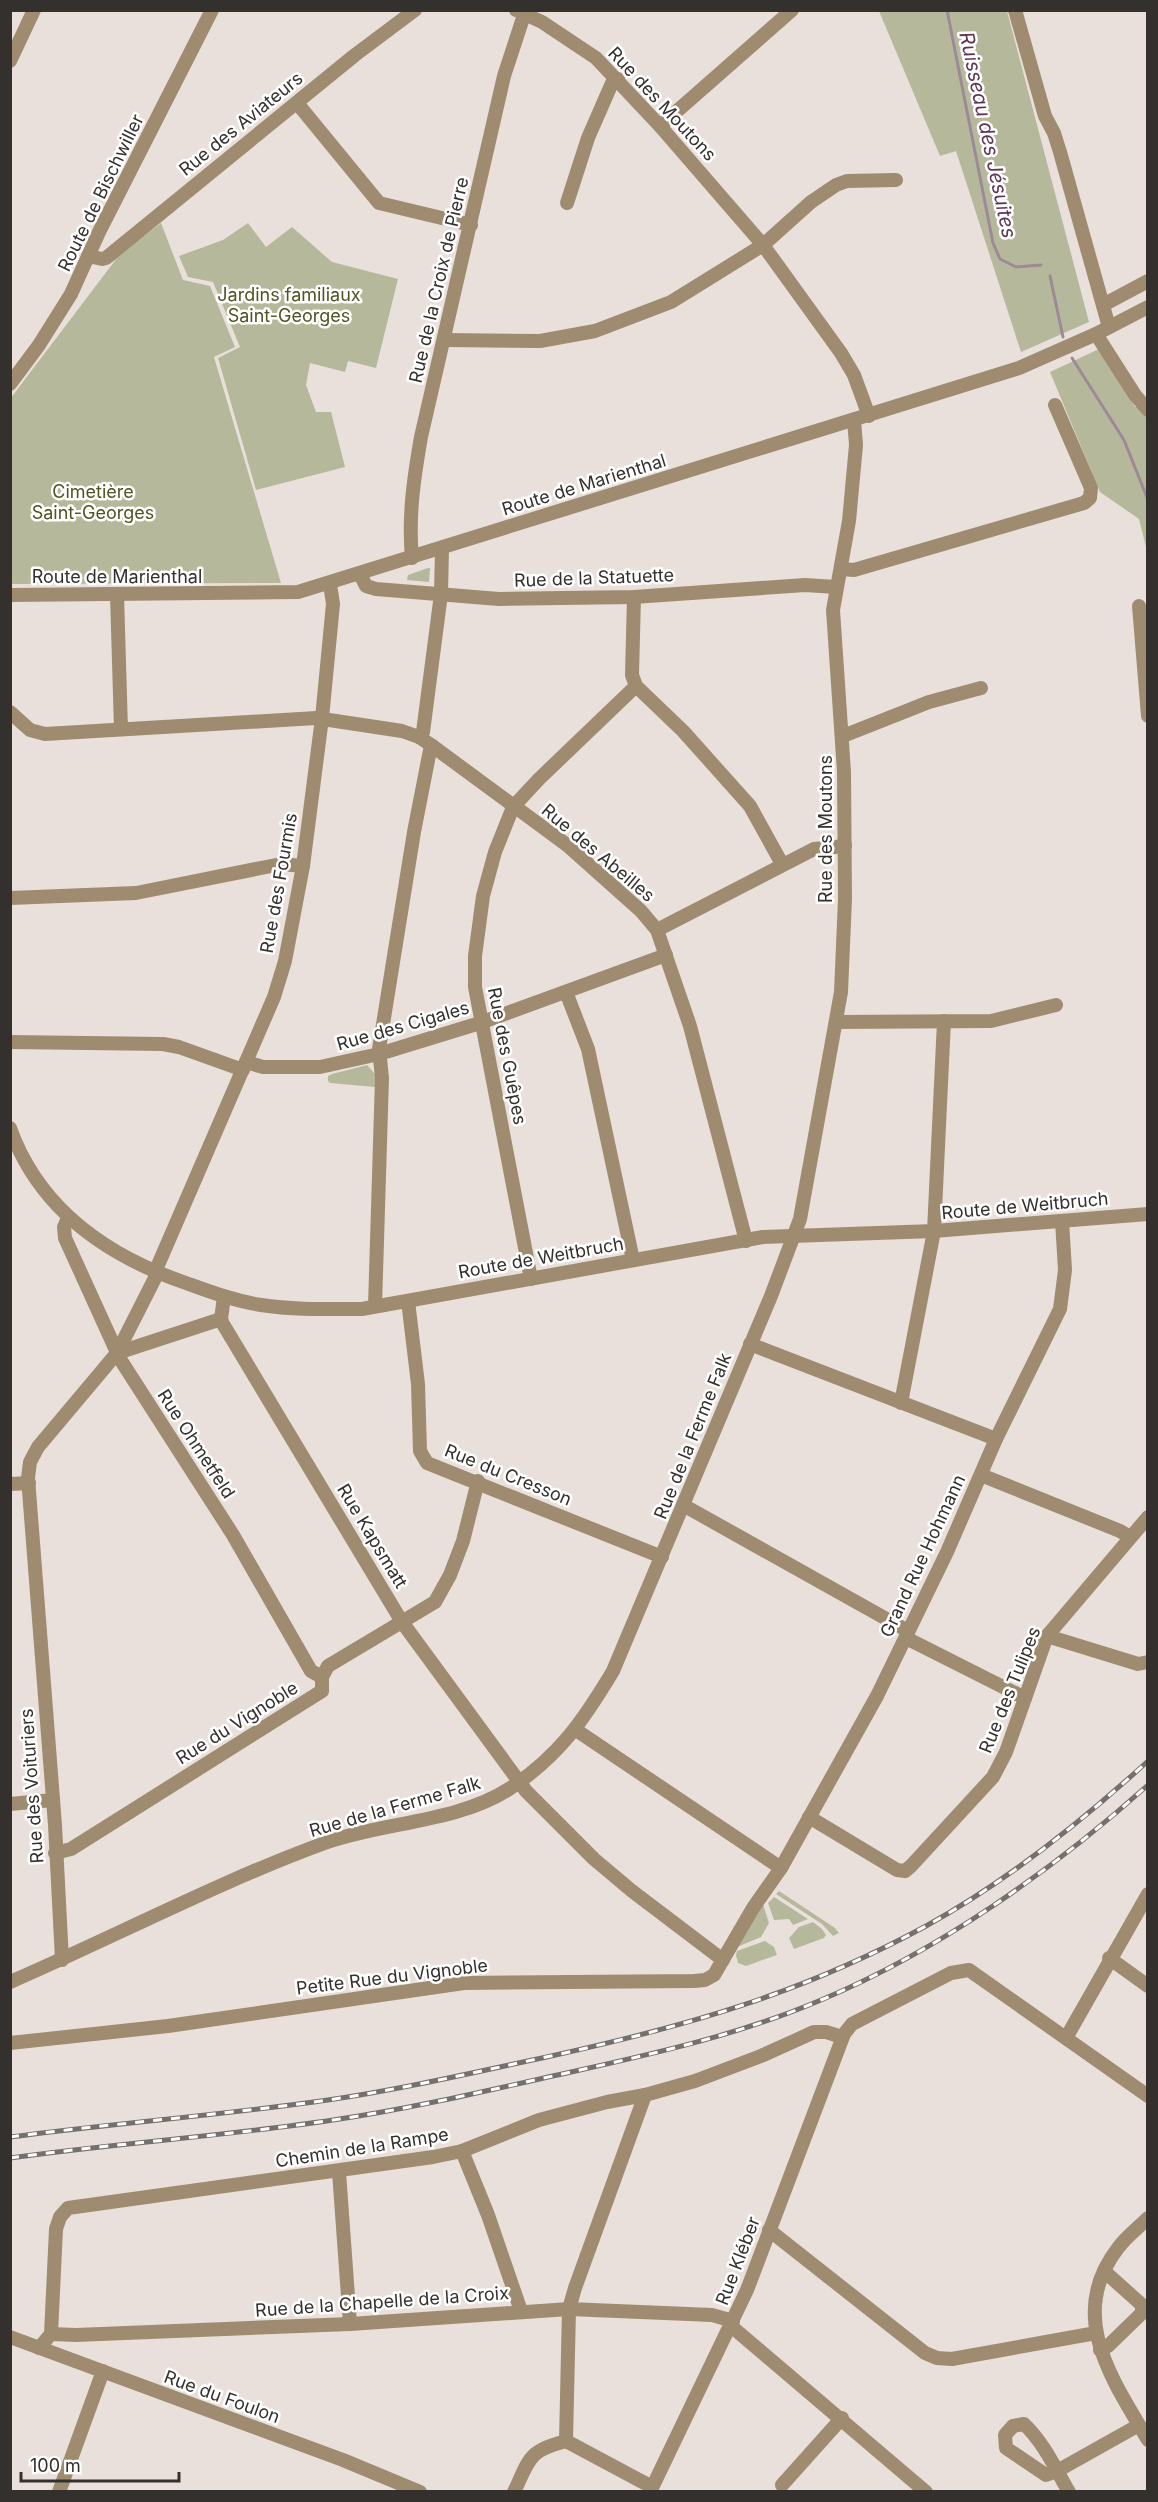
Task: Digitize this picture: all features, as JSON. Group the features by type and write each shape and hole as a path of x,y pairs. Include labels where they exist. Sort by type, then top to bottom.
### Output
{"street":[{"path":"10,61 34,10"},
{"name":"Route de Bischwiller","path":"10,384 55,322 71,294 212,10"},
{"name":"Rue des Aviateurs","path":"88,256 106,258 355,55 415,10"},
{"path":"660,126 792,10"},
{"path":"1015,10 1045,116 1060,152 1109,327"},
{"name":"Rue des Moutons","path":"520,13 542,22 596,57 763,244 848,363 869,416"},
{"name":"Rue de la Croix de Pierre","path":"412,558 409,531 421,437 520,13"},
{"path":"567,203 588,138 612,83 618,79"},
{"path":"297,104 379,203 471,225"},
{"path":"444,340 540,341 595,331 670,302 763,244 811,202 836,185 847,181 896,180"},
{"path":"1103,305 1148,282"},
{"name":"Route de Marienthal","path":"10,595 286,594 330,584 1019,368 1096,334 1148,307"},
{"path":"1096,334 1135,395 1148,410"},
{"path":"841,569 854,570 1084,503 1090,498 1091,488 1055,405"},
{"name":"Rue des Moutons","path":"794,1236 800,1219 837,1022 841,980 845,846 843,736 833,617 836,587 847,543 855,458 854,420"},
{"path":"419,737 423,732 441,594 442,548"},
{"name":"Rue de la Statuette","path":"360,574 366,586 376,589 499,599 634,597 805,585 836,587"},
{"name":"Rue des Fourmis","path":"155,1272 274,997 285,961 303,866 322,718 333,603 330,584"},
{"path":"117,595 121,729"},
{"path":"634,597 632,675 636,686 683,731 750,806 782,864"},
{"path":"1139,606 1148,716"},
{"path":"513,807 636,686"},
{"path":"843,736 929,702 981,688"},
{"name":"Rue des Abeilles","path":"10,712 30,730 45,734 322,718 402,731 419,737 431,745 567,845 641,911 657,930 690,1026 746,1241"},
{"path":"375,1306 382,1078 379,1054 397,933 431,745"},
{"name":"Rue des Guêpes","path":"513,807 495,852 483,896 474,956 474,987 531,1279"},
{"path":"657,930 814,849 845,846"},
{"path":"10,898 136,893 281,864 303,866"},
{"name":"Rue des Cigales","path":"10,1042 163,1044 244,1066 320,1067 379,1054 480,1023 666,955"},
{"path":"566,992 588,1049 633,1260"},
{"path":"837,1022 991,1021 1056,1005"},
{"path":"901,1403 934,1232 944,1021"},
{"name":"Route de Weitbruch","path":"10,1128 33,1174 68,1218 125,1258 155,1272 224,1297 264,1305 304,1309 362,1309 746,1241 794,1236 934,1232 1148,1214"},
{"name":"Rue Ohmetfeld","path":"68,1218 64,1227 65,1238 117,1353 233,1535 311,1671 322,1677"},
{"name":"Grand Rue Hohmann","path":"767,1890 877,1696 981,1476 996,1439 1060,1310 1065,1270 1062,1221"},
{"name":"Rue de la Ferme Falk","path":"10,1982 262,1868 324,1843 464,1809 491,1799 520,1781 555,1751 576,1730 618,1661 794,1236"},
{"name":"Rue des Voituriers","path":"62,1959 29,1483 30,1462 38,1447 117,1353 155,1278 155,1272"},
{"path":"117,1353 220,1319 224,1297"},
{"name":"Rue du Cresson","path":"408,1301 418,1384 420,1451 427,1463 662,1557"},
{"name":"Rue Kapsmatt","path":"220,1319 402,1622 526,1791 594,1859 723,1960"},
{"path":"750,1344 996,1439"},
{"path":"981,1476 1130,1537"},
{"name":"Rue du Vignoble","path":"55,1853 70,1849 322,1691 322,1677 328,1666 435,1602 450,1575 463,1541 478,1482"},
{"path":"10,1484 29,1483"},
{"path":"683,1505 907,1634 1025,1698"},
{"name":"Rue des Tulipes","path":"809,1817 897,1870 905,1871 993,1777 1006,1752 1047,1635 1148,1517"},
{"path":"1047,1635 1137,1664 1148,1662"},
{"path":"576,1730 781,1868"},
{"path":"10,1804 52,1800"},
{"name":"Petite Rue du Vignoble","path":"10,2043 168,2026 464,1983 698,1981 714,1975 740,1929 767,1890"},
{"path":"1066,2037 1109,1958 1148,1894"},
{"path":"1109,1958 1148,1986"},
{"path":"842,2037 852,2024 951,1973 964,1970 974,1973 1148,2096"},
{"name":"Chemin de la Rampe","path":"51,2334 56,2229 60,2217 68,2208 339,2172 462,2151 539,2120 607,2102 645,2095 706,2077 814,2032 826,2031 842,2037"},
{"name":"Rue Kléber","path":"651,2489 732,2324 770,2230 842,2037"},
{"path":"566,2441 569,2309 645,2095"},
{"path":"462,2151 488,2215 521,2311"},
{"path":"339,2172 351,2324"},
{"path":"1148,2218 1118,2248 1104,2271 1094,2308 1096,2333 1105,2365 1148,2440"},
{"path":"770,2230 925,2353 937,2358 952,2359 1096,2333"},
{"path":"1100,2350 1108,2346 1142,2313 1142,2305 1104,2271"},
{"name":"Rue de la Chapelle de la Croix","path":"51,2334 76,2335 351,2324 569,2309 712,2315 732,2324"},
{"path":"732,2324 842,2418 919,2489"},
{"path":"39,2348 51,2334"},
{"name":"Rue du Foulon","path":"10,2337 343,2460 420,2492"},
{"path":"59,2492 103,2371"},
{"path":"782,2485 842,2418"},
{"path":"1069,2492 1057,2471 1139,2425"},
{"path":"514,2492 532,2454 546,2446 566,2441 651,2489"}],"green space":[{"path":"879,11 1007,11 1089,322 1021,352 956,151 940,156"},
{"name":"Cimetière Saint-Georges","path":"161,223 183,280 210,286 235,347 214,357 281,583 11,584 10,399 120,254"},
{"name":"Jardins familiaux Saint-Georges","path":"248,223 266,247 292,227 332,262 398,279 376,368 348,361 345,372 310,363 306,385 316,412 331,412 345,467 256,490 218,358 240,347 213,282 188,277 179,256 223,240"},
{"path":"1099,349 1135,407 1147,401 1147,551 1139,519 1100,492 1050,372"},
{"path":"430,568 429,582 407,580 408,575"},
{"path":"367,1065 375,1074 375,1087 328,1081 328,1076 332,1074"},
{"path":"779,1891 835,1928 839,1933 833,1936 822,1924 776,1894"},
{"path":"774,1897 808,1919 793,1925 789,1919 774,1920 768,1903"},
{"path":"763,1904 769,1923 761,1937 737,1947"},
{"path":"813,1922 822,1929 826,1935 824,1938 794,1949 789,1938 799,1927"},
{"path":"765,1941 774,1947 777,1955 746,1966 738,1963 737,1951"}],"waterway":[{"name":"Ruisseau des Jésuites","path":"947,10 993,243 1000,259 1016,267 1041,265"},
{"name":"Ruisseau des Jésuites","path":"1050,276 1063,337"},
{"name":"Ruisseau des Jésuites","path":"1072,358 1124,440 1148,500"}],"railway":[{"path":"10,2137 288,2105 384,2091 601,2045 743,2005 789,1989 880,1950 956,1909 1042,1850 1148,1761"},
{"path":"10,2158 293,2126 395,2110 641,2056 732,2032 821,2000 908,1958 951,1933 993,1906 1073,1848 1148,1785"}]}
